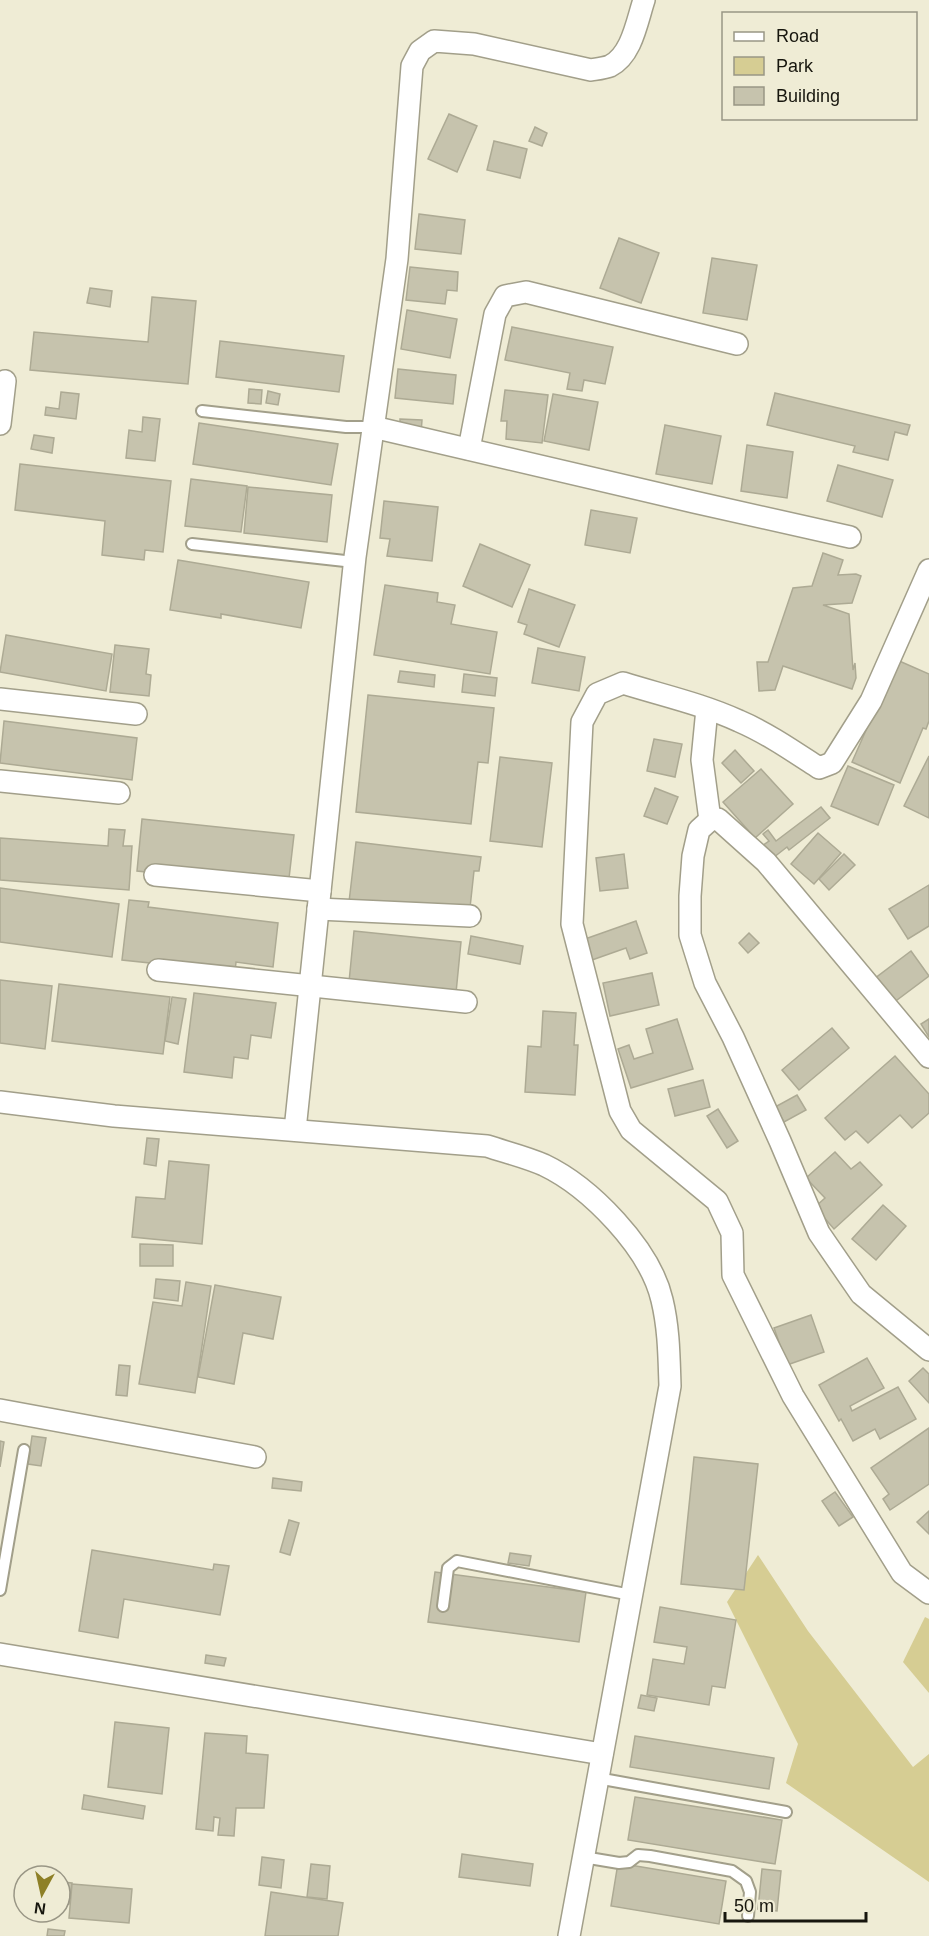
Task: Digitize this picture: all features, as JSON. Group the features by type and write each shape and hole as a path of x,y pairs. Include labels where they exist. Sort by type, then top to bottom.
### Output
{"street":[{"path":"295,1130 354,562 397,260 412,66 420,51 434,41 474,44 591,70 610,66 623,55 631,41 644,0"},
{"path":"470,449 495,314 505,296 526,292 737,344"},
{"path":"0,424 5,381"},
{"path":"373,427 850,537"},
{"path":"929,570 871,701 832,763 819,768 791,749 739,721 707,709 623,683 597,694 582,722 572,924 620,1110 631,1130 717,1201 732,1233 733,1275 794,1396 902,1573 929,1593"},
{"path":"0,699 136,714"},
{"path":"707,709 702,760 710,820"},
{"path":"0,782 119,793"},
{"path":"929,1057 766,862 718,819 710,820 699,830 693,856 690,935 705,983 733,1037 819,1233 861,1294 929,1350"},
{"path":"155,875 319,900 471,916"},
{"path":"158,970 466,1002"},
{"path":"0,1102 114,1116 487,1146 543,1165 581,1188 615,1221 643,1254 662,1297 669,1340 670,1386 569,1936"},
{"path":"0,1410 255,1456"},
{"path":"0,1654 602,1754"}],"lane":[{"path":"202,411 346,427 373,427"},
{"path":"192,544 354,562"},
{"path":"0,1590 24,1450"},
{"path":"443,1606 448,1568 457,1561 632,1595"},
{"path":"597,1778 786,1812"},
{"path":"583,1857 619,1863 630,1862 638,1855 651,1856 732,1871 746,1881 750,1892 748,1916"}],"green space":[{"path":"758,1555 808,1631 913,1767 929,1754 929,1882 786,1783 798,1744 727,1602"},
{"path":"925,1617 929,1619 929,1693 903,1662"}],"building":[{"path":"449,114 477,126 457,172 428,159"},
{"path":"535,127 547,133 542,146 529,141"},
{"path":"494,141 527,149 520,178 487,170"},
{"path":"419,214 465,220 461,254 415,249"},
{"path":"619,238 659,253 641,303 600,288"},
{"path":"712,258 757,265 747,320 703,313"},
{"path":"410,267 458,272 457,291 447,290 445,304 406,300"},
{"path":"90,288 112,291 110,307 87,303"},
{"path":"152,297 196,301 188,384 30,370 34,332 148,342"},
{"path":"407,310 457,319 450,358 401,349"},
{"path":"512,327 613,347 605,384 584,380 582,391 567,389 570,373 505,360"},
{"path":"220,341 344,356 339,392 216,377"},
{"path":"398,369 456,375 453,404 395,398"},
{"path":"249,389 262,390 261,404 248,403"},
{"path":"505,390 548,395 542,443 506,439 507,421 501,421"},
{"path":"268,391 280,394 278,405 266,403"},
{"path":"61,392 79,394 76,419 45,415 46,407 59,409"},
{"path":"775,393 910,425 907,435 895,432 888,460 853,452 855,446 767,425"},
{"path":"553,394 598,402 589,450 544,441"},
{"path":"143,417 160,419 155,461 126,458 129,430 142,432"},
{"path":"400,419 422,420 421,434 400,433"},
{"path":"199,423 338,444 331,485 193,464"},
{"path":"665,425 721,436 712,484 656,474"},
{"path":"34,435 54,438 52,453 31,449"},
{"path":"747,445 793,452 787,498 741,491"},
{"path":"20,464 171,481 163,552 145,550 144,560 102,555 105,521 15,510"},
{"path":"838,465 893,480 882,517 827,501"},
{"path":"191,479 247,486 241,532 185,526"},
{"path":"248,487 332,495 327,542 244,533"},
{"path":"384,501 438,507 432,561 387,556 390,539 380,538"},
{"path":"591,510 637,518 630,553 585,545"},
{"path":"480,544 530,565 512,607 463,586"},
{"path":"823,553 843,560 838,575 861,576 852,603 823,605 849,614 853,670 855,663 856,678 852,689 783,666 775,690 759,691 757,662 768,662 793,588 812,586"},
{"path":"178,560 309,582 301,628 221,614 221,618 170,610"},
{"path":"385,585 438,593 437,602 455,605 451,624 497,632 490,674 374,655"},
{"path":"529,589 575,605 559,647 524,634 527,625 518,622"},
{"path":"6,635 112,654 106,691 0,672"},
{"path":"115,645 149,649 146,674 151,675 149,696 110,692"},
{"path":"538,648 585,657 579,691 532,683"},
{"path":"897,660 929,674 929,721 926,729 923,728 900,783 852,762"},
{"path":"400,671 435,675 434,687 398,682"},
{"path":"464,674 497,678 495,696 462,692"},
{"path":"368,695 494,708 488,763 478,762 471,824 356,812"},
{"path":"4,721 137,738 132,780 0,763"},
{"path":"654,739 682,744 675,777 647,771"},
{"path":"735,750 754,771 741,783 722,763"},
{"path":"929,756 929,818 904,806"},
{"path":"500,757 552,763 542,847 490,841"},
{"path":"848,766 894,785 878,825 831,806"},
{"path":"761,769 793,804 755,838 723,802"},
{"path":"655,788 678,797 667,824 644,816"},
{"path":"821,807 830,818 789,850 787,847 769,861 759,848 769,841 763,834 768,830 776,841"},
{"path":"142,819 294,835 288,887 137,871"},
{"path":"109,829 125,830 123,846 132,846 129,890 0,880 0,838 108,846"},
{"path":"818,833 841,853 814,884 791,864"},
{"path":"356,842 481,857 479,871 474,871 469,917 349,902"},
{"path":"624,854 628,888 600,891 596,858"},
{"path":"844,854 855,865 829,890 819,879"},
{"path":"929,885 929,926 908,939 889,909"},
{"path":"0,888 119,904 112,957 0,942"},
{"path":"129,900 149,902 148,907 278,923 273,967 236,962 235,972 122,960"},
{"path":"636,921 647,953 630,959 626,948 592,960 585,939"},
{"path":"354,931 461,942 456,993 349,982"},
{"path":"749,933 759,943 748,953 739,943"},
{"path":"471,936 523,946 520,964 468,954"},
{"path":"911,951 929,976 893,1003 874,979"},
{"path":"652,973 659,1005 610,1016 603,983"},
{"path":"0,980 52,986 45,1049 0,1043"},
{"path":"59,984 170,997 163,1054 52,1041"},
{"path":"194,993 276,1003 271,1038 251,1035 248,1059 234,1057 232,1078 184,1072"},
{"path":"172,997 186,999 178,1044 165,1041"},
{"path":"543,1011 576,1013 574,1045 578,1045 575,1095 525,1092 528,1046 541,1047"},
{"path":"677,1019 693,1069 631,1088 618,1049 629,1045 634,1059 653,1053 646,1029"},
{"path":"929,1019 929,1037 921,1024"},
{"path":"832,1028 849,1048 799,1090 782,1070"},
{"path":"895,1056 929,1094 929,1113 912,1128 900,1115 868,1143 856,1131 845,1140 825,1118"},
{"path":"703,1080 710,1107 675,1116 668,1089"},
{"path":"797,1095 806,1110 784,1122 775,1107"},
{"path":"718,1109 738,1141 727,1148 707,1116"},
{"path":"147,1138 159,1139 156,1166 144,1164"},
{"path":"835,1152 851,1169 860,1162 882,1185 834,1229 815,1207 825,1198 806,1178"},
{"path":"169,1161 209,1165 202,1244 132,1237 136,1197 165,1199"},
{"path":"883,1205 906,1226 876,1260 852,1239"},
{"path":"140,1244 173,1245 173,1266 140,1266"},
{"path":"156,1279 180,1281 178,1301 154,1298"},
{"path":"186,1282 211,1286 195,1393 139,1384 153,1302 182,1306"},
{"path":"215,1285 281,1297 273,1339 243,1333 234,1384 198,1377"},
{"path":"811,1315 824,1352 787,1365 774,1328"},
{"path":"867,1358 884,1388 850,1406 852,1411 898,1387 916,1419 880,1439 875,1429 853,1441 819,1385"},
{"path":"119,1365 130,1366 127,1396 116,1395"},
{"path":"923,1368 929,1374 929,1403 909,1381"},
{"path":"929,1428 929,1484 890,1510 883,1499 889,1494 871,1468"},
{"path":"32,1436 46,1438 41,1466 28,1464"},
{"path":"0,1441 4,1442 0,1467"},
{"path":"694,1457 758,1464 744,1590 681,1584"},
{"path":"273,1478 302,1482 301,1491 272,1488"},
{"path":"835,1492 853,1517 839,1526 822,1501"},
{"path":"929,1511 929,1534 917,1522"},
{"path":"289,1520 299,1523 290,1555 280,1552"},
{"path":"92,1550 213,1570 214,1564 229,1566 220,1615 124,1599 118,1638 79,1631"},
{"path":"510,1553 531,1556 529,1566 508,1563"},
{"path":"435,1572 586,1592 579,1642 428,1622"},
{"path":"660,1607 736,1620 725,1688 712,1686 709,1705 647,1695 653,1659 684,1664 687,1647 654,1642"},
{"path":"206,1655 226,1658 224,1666 205,1663"},
{"path":"641,1695 657,1698 654,1711 638,1708"},
{"path":"115,1722 169,1728 162,1794 108,1787"},
{"path":"205,1733 247,1736 246,1753 268,1755 264,1808 236,1808 234,1836 218,1835 220,1818 214,1817 213,1831 196,1829"},
{"path":"635,1736 774,1758 769,1789 630,1767"},
{"path":"84,1795 145,1806 143,1819 82,1809"},
{"path":"635,1797 782,1820 775,1864 628,1840"},
{"path":"462,1854 533,1864 530,1886 459,1877"},
{"path":"262,1857 284,1860 281,1888 259,1885"},
{"path":"618,1863 726,1881 719,1924 611,1906"},
{"path":"311,1864 330,1866 327,1899 307,1897"},
{"path":"762,1869 781,1871 777,1911 758,1909"},
{"path":"72,1884 132,1889 129,1923 72,1918"},
{"path":"271,1892 343,1903 338,1936 265,1936"},
{"path":"48,1929 65,1931 64,1936 47,1936"}]}
